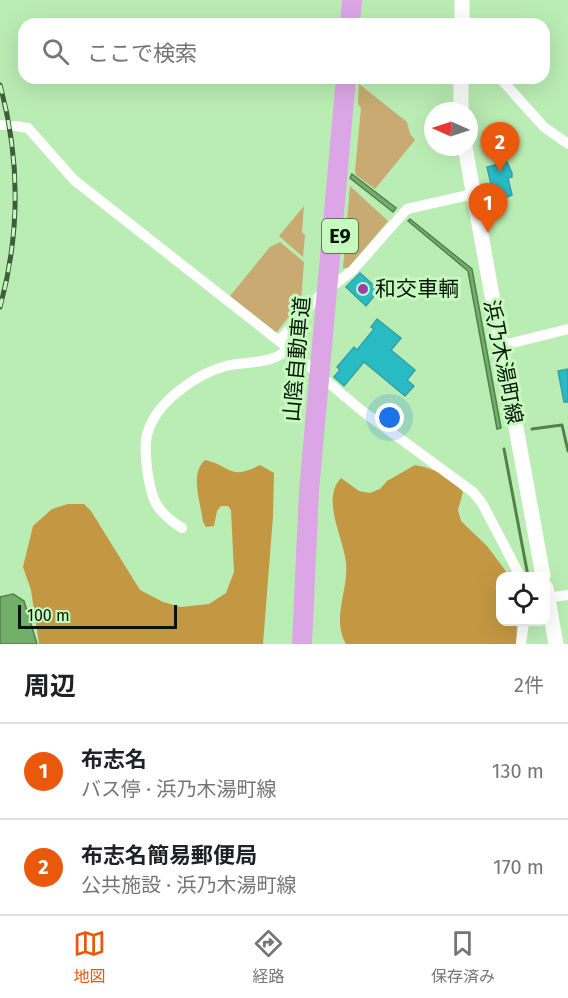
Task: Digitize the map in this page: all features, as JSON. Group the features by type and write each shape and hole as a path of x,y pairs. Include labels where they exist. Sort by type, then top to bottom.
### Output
{"highway":[{"path":"350,18 352,0"},
{"path":"358,18 360,0"},
{"name":"山陰自動車道","path":"312,644 322,391 346,84"},
{"name":"山陰自動車道","path":"302,644 308,502 322,391 352,84"}],"main road":[{"path":"462,0 462,18"},
{"path":"461,84 461,102"},
{"name":"浜乃木湯町線","path":"467,156 542,572"},
{"path":"550,615 556,644"}],"street":[{"path":"505,84 544,127 568,144"},
{"path":"6,126 28,128 74,180 283,345 361,410 473,492 482,503 518,572"},
{"path":"182,528 170,521 153,502 146,448 148,430 153,419 185,386 206,373 229,365 274,358 316,299 353,270 406,209 473,194"},
{"path":"500,346 568,329"},
{"path":"550,595 568,595"},
{"path":"521,644 523,626"}],"shaded area":[{"path":"359,84 407,122 410,134 415,140 375,189 356,175 355,171 361,108 358,104"},
{"path":"352,174 396,208 393,212 350,178"},
{"path":"350,186 388,221 348,268 343,268"},
{"path":"304,206 302,232 305,235 303,257 279,236"},
{"path":"410,219 472,269 501,428 497,429 468,271 408,221"},
{"path":"280,242 304,262 301,301 277,332 271,331 230,296 270,247"},
{"path":"205,460 236,472 250,470 260,465 274,473 263,644 39,644 31,590 23,567 33,526 52,509 68,504 84,504 91,511 140,590 163,602 181,607 209,604 226,593 234,572 231,510 228,506 221,506 217,511 214,526 206,527 203,522 197,481 200,466"},
{"path":"415,465 442,474 463,492 458,510 461,521 487,546 506,572 496,572 496,626 517,626 516,644 346,644 340,624 340,614 346,562 333,507 335,487 341,478 359,491 370,493 380,489 387,481"},
{"path":"13,594 24,601 37,644 0,644 0,597"}],"building":[{"path":"507,162 512,173 512,177 508,178 512,195 495,202 487,167"},
{"name":"和交車輌","path":"360,273 379,290 366,306 346,287"},
{"path":"377,319 401,338 391,350 415,370 407,380 414,386 405,396 364,362 344,386 334,377 340,370 337,367 354,347 357,350 374,329 371,327"},
{"path":"568,369 568,402 564,402 558,371"}],"waterway":[{"path":"532,429 562,425 568,451"},
{"path":"504,449 527,572"}],"railway":[{"path":"0,85 11,140 15,196 11,252 0,307"}],"place":[{"name":"布志名簡易郵便局","path":"500,172"},
{"name":"布志名","path":"488,233"},
{"name":"和交車輌","path":"363,289"}]}
